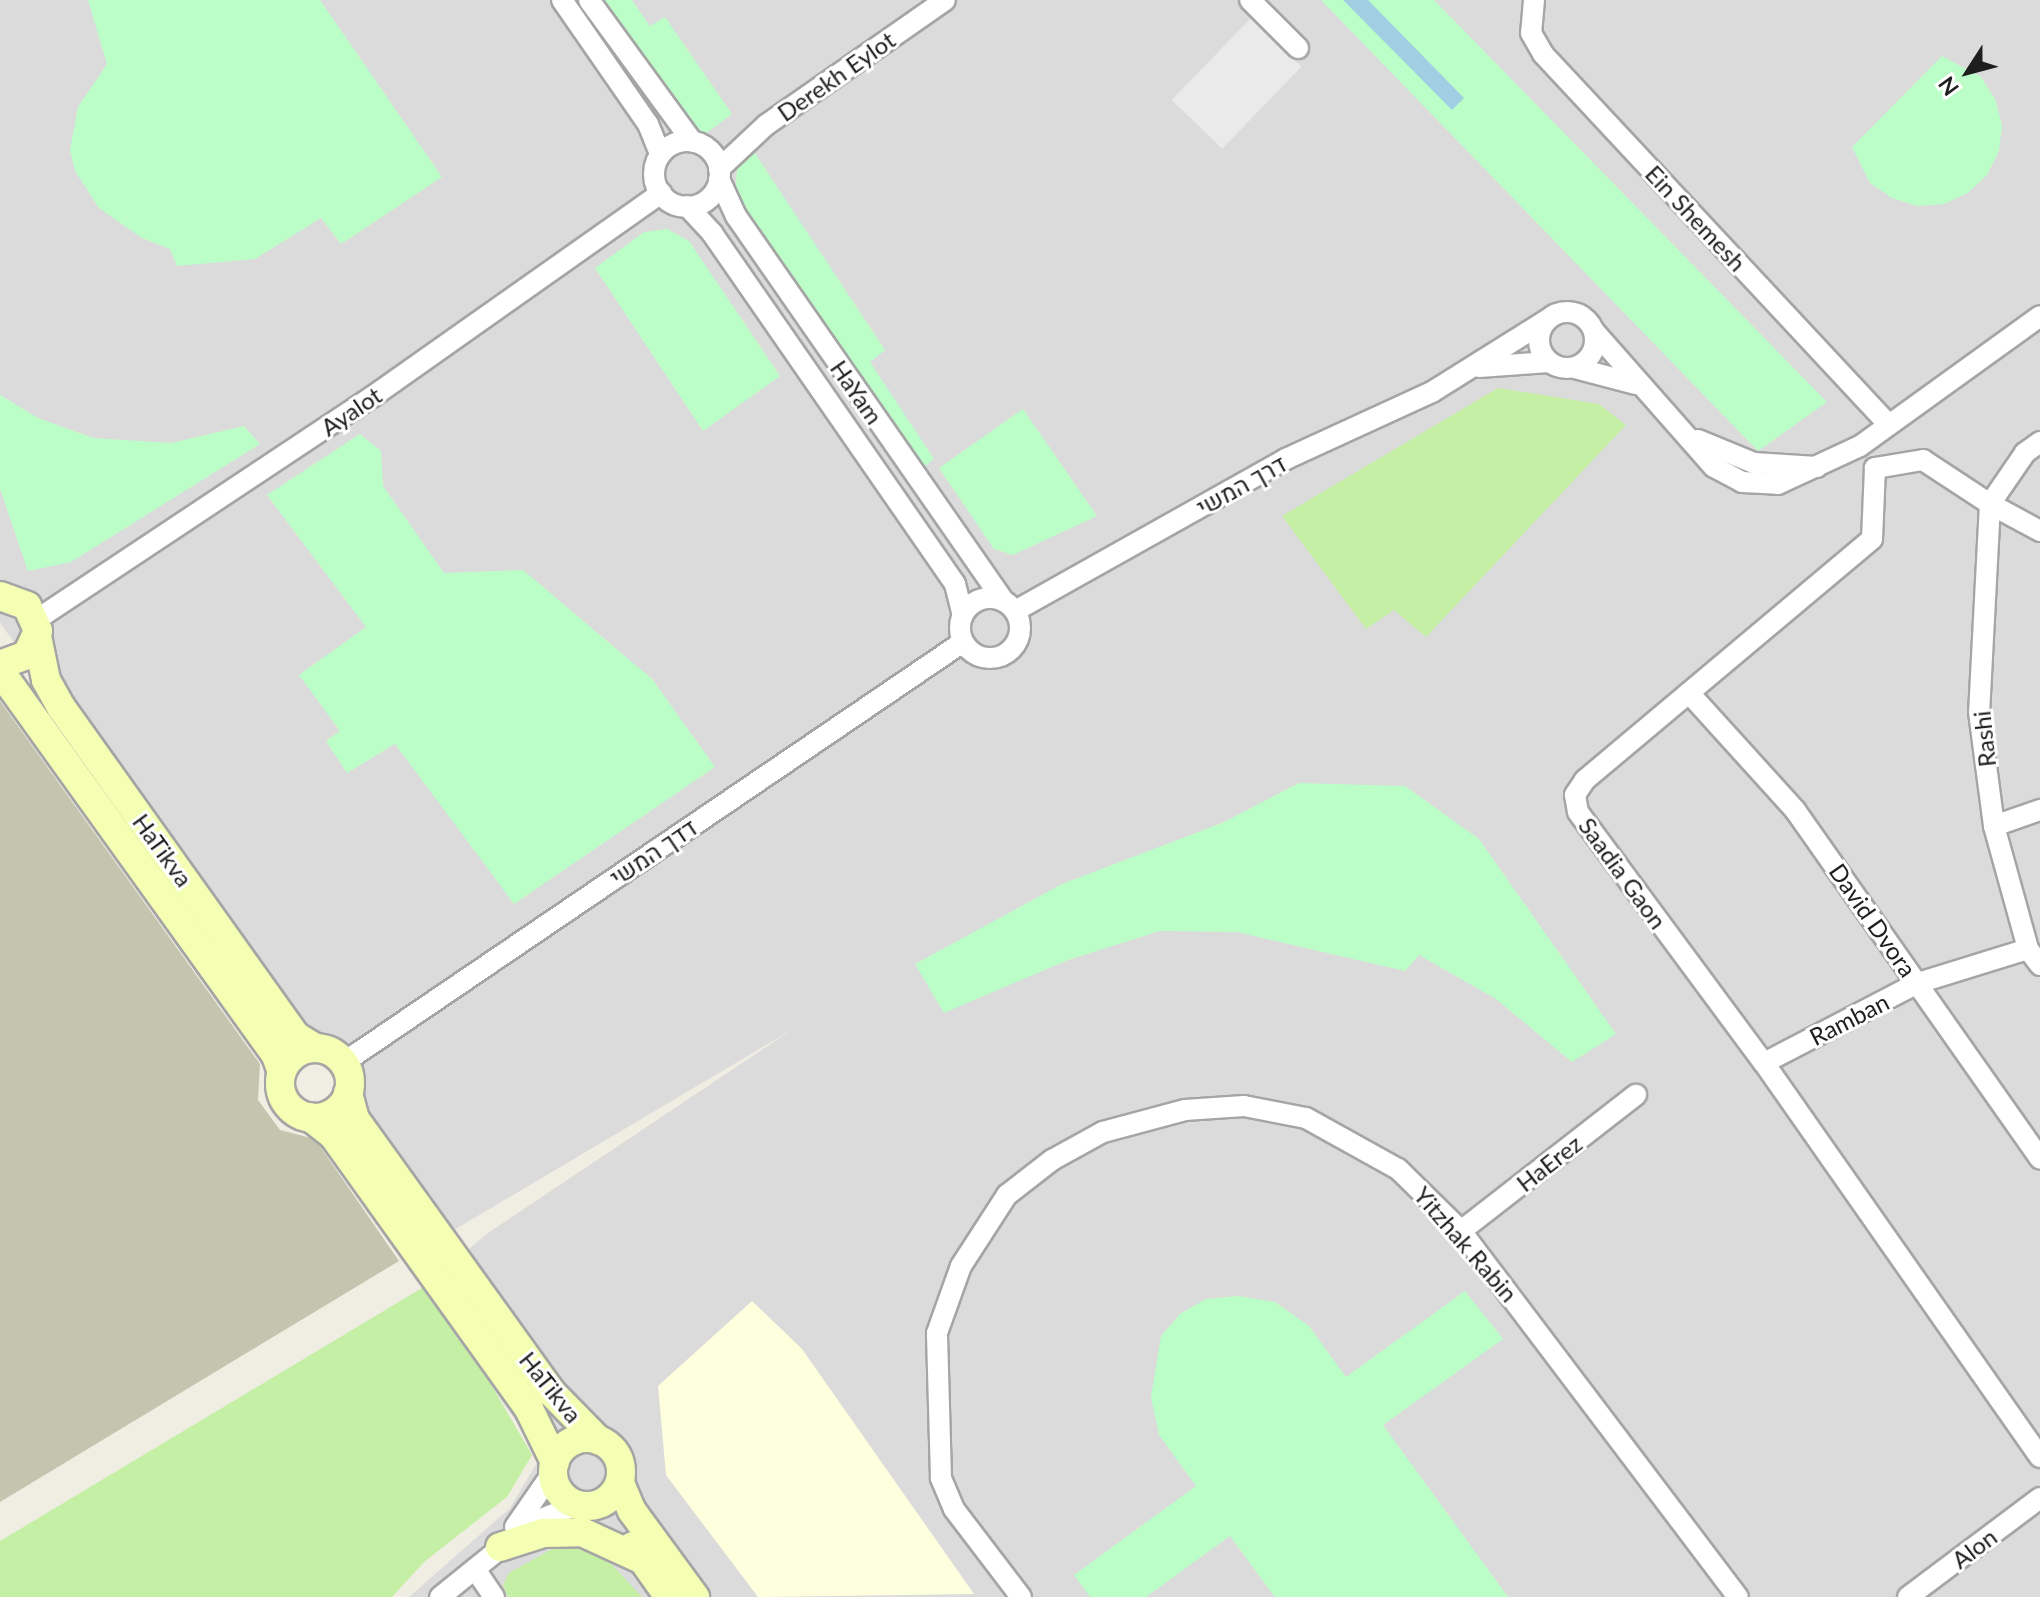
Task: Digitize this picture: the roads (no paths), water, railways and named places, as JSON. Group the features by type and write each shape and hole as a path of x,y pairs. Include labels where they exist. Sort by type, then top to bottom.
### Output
{"street":[{"path":"562,0 648,124 660,154"},
{"path":"589,0 694,142 714,154 719,174"},
{"name":"Derekh Eylot","path":"766,125 945,0"},
{"path":"1250,0 1298,48"},
{"name":"Ein Shemesh","path":"1534,0 1531,33 1543,54 1889,425"},
{"path":"766,125 719,174 710,197 687,206 661,193 654,173 660,154 672,144 728,143 766,125"},
{"name":"HaYam","path":"719,174 736,216 1009,606"},
{"name":"Ayalot","path":"18,607 384,388 661,193"},
{"name":"HaYam","path":"687,206 712,233 955,584 963,615"},
{"path":"1640,386 1549,362 1539,337 1547,320 1574,313 1594,331 1640,386 1694,439 1754,463 1817,467 1889,425 2040,316"},
{"name":"דרך המשי","path":"1009,606 1286,459 1471,368 1547,320"},
{"path":"1575,368 1590,358 1594,331"},
{"name":"דרך המשי","path":"1471,368 1549,362"},
{"path":"2040,442 2025,453 1990,504 2040,531"},
{"name":"Saadia Gaon","path":"1990,504 1923,460 1875,468 1872,539 1585,780 1575,795 1578,812 1764,1063 2040,1457"},
{"name":"Rashi","path":"1990,504 1979,712 1994,826 2034,957"},
{"path":"981,599 1009,606 1019,638 1004,656 981,657 963,642 963,615 981,599"},
{"path":"0,668 23,659 18,607"},
{"name":"HaTikva","path":"18,607 46,680 61,707 296,1036 315,1048"},
{"name":"דדך המשי","path":"343,1063 963,642"},
{"name":"HaTikva","path":"0,668 275,1053 282,1072"},
{"name":"David Dvora","path":"1689,693 1795,810 2040,1159"},
{"path":"1994,826 2040,810"},
{"name":"Ramban","path":"1764,1063 1918,983 2034,957"},
{"path":"315,1048 343,1063 348,1093 331,1114 310,1117 287,1103 282,1072 295,1055 315,1048"},
{"name":"HaTikva","path":"348,1093 355,1119 543,1381 598,1440"},
{"name":"HaErez","path":"1461,1231 1636,1095"},
{"name":"Yitzhak Rabin","path":"1021,1597 954,1509 941,1478 937,1333 961,1266 1007,1195 1052,1160 1103,1132 1185,1110 1244,1106 1306,1118 1398,1169 1461,1231 1738,1597"},
{"name":"HaTikva","path":"310,1117 333,1135 521,1397 554,1467"},
{"path":"498,1550 572,1442 598,1440 618,1457 620,1483 632,1511 695,1597"},
{"path":"554,1467 560,1492 585,1506 643,1560 669,1597"},
{"path":"440,1597 553,1511 607,1500 620,1483"},
{"name":"Alon","path":"1908,1597 2040,1498"},
{"path":"498,1550 543,1533 582,1532 643,1560"},
{"path":"475,1569 494,1597"}],"water":[{"path":"1343,0 1368,0 1464,98 1452,110"}]}
